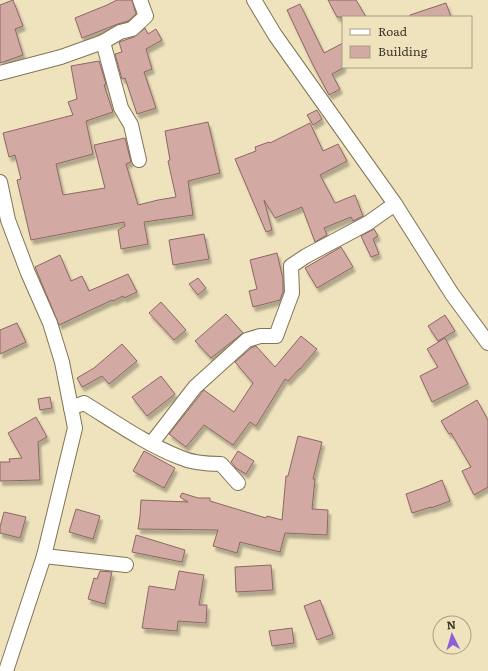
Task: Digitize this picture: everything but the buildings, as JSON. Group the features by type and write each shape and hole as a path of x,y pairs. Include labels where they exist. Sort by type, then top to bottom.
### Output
{"street":[{"path":"0,73 60,57 103,42 120,32 132,30 146,16 140,0"},
{"path":"254,0 275,35 395,204 452,294 488,343"},
{"path":"103,42 121,108 131,125 139,160"},
{"path":"0,182 8,220 28,273 50,324 62,362 75,428 44,556 6,671"},
{"path":"151,444 195,387 247,340 260,336 276,336 292,293 291,266 306,256 368,223 395,204"},
{"path":"71,408 84,403 151,444 179,458 202,464 221,464 238,483"},
{"path":"44,556 126,565"}]}
